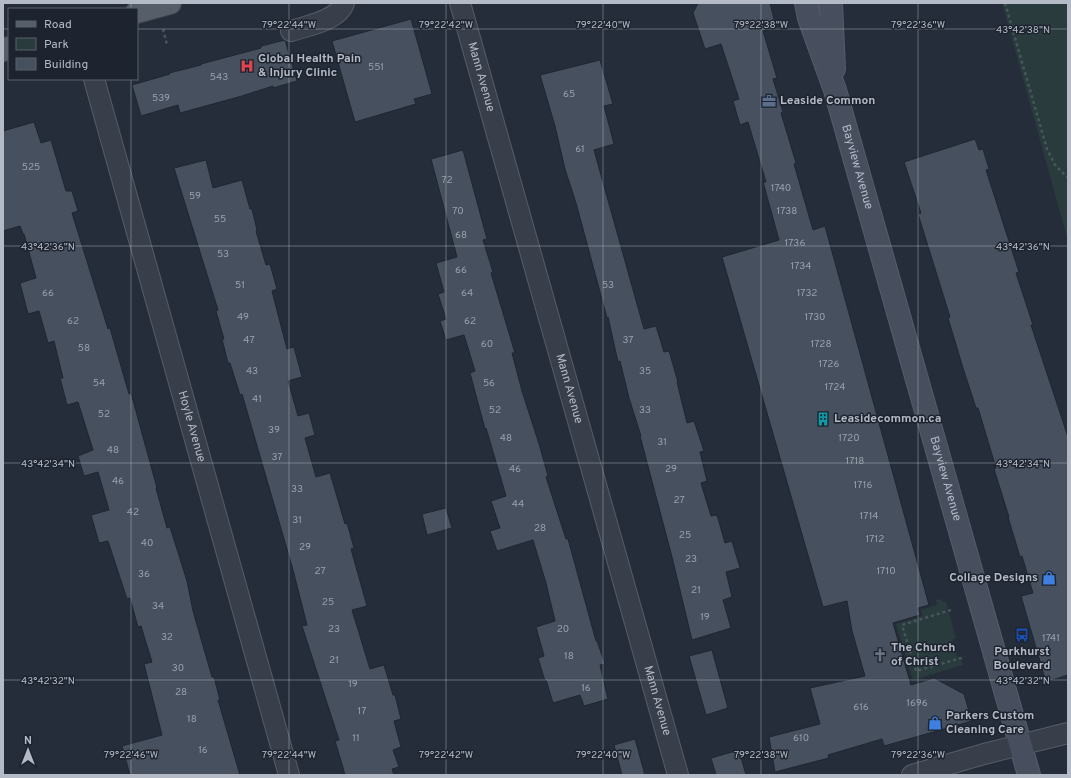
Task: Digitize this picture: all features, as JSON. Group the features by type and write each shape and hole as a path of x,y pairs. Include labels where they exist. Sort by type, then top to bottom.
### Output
{"main road":[{"path":"138,12 170,3"},
{"name":"Bayview Avenue","path":"806,3 809,18 835,90 1029,775"},
{"name":"Bayview Avenue","path":"831,3 835,90"}],"street":[{"path":"292,31 333,17 342,8 344,3"},
{"name":"Mann Avenue","path":"460,3 678,775"},
{"name":"Hoyle Avenue","path":"94,80 289,775"},
{"path":"912,775 1068,732"}],"path":[{"path":"1005,3 1047,149 1055,165 1068,178"},
{"path":"951,610 902,625 916,671 964,657"}],"green space":[{"path":"1002,3 1068,3 1068,241 1006,17"},
{"path":"940,599 943,602 946,602 956,638 952,640 957,657 960,656 963,665 913,680 896,624 923,616 921,610 937,605 936,600"}],"building":[{"path":"698,3 770,3 776,27 763,31 777,78 773,79 783,112 781,113 796,163 794,164 813,230 825,226 929,605 918,608 920,615 893,623 911,685 934,678 964,694 972,721 884,746 882,739 828,755 829,758 775,772 769,737 820,724 810,688 865,676 852,631 847,601 823,607 722,257 779,240 763,182 766,182 748,122 740,125 733,101 739,99 721,44 705,49 693,13"},
{"path":"411,19 432,94 414,99 416,104 355,122 332,41"},
{"path":"285,40 297,81 273,88 273,86 180,113 178,105 141,116 132,85"},
{"path":"600,60 613,104 604,106 614,144 594,150 644,329 656,326 664,352 669,351 678,382 687,423 694,421 704,451 700,452 707,481 701,483 711,516 717,515 725,543 732,541 740,568 726,572 732,597 723,600 731,628 692,640 641,436 629,398 620,361 618,362 608,317 607,318 540,75"},
{"path":"34,122 41,143 51,140 66,191 72,191 78,211 72,213 108,329 110,328 129,394 131,393 167,528 170,527 187,581 193,611 212,677 214,677 220,700 218,700 240,775 130,775 122,746 162,735 144,664 152,662 141,626 138,627 130,598 127,599 108,541 99,543 91,515 109,510 98,472 84,476 78,456 93,450 78,402 67,405 60,378 63,378 54,341 48,343 39,311 28,314 20,283 36,278 24,234 20,226 3,231 3,131"},
{"path":"975,139 979,150 983,149 989,169 986,170 1019,272 1016,273 1033,325 1031,325 1068,437 1068,675 1046,682 1021,596 1033,593 1008,517 994,469 996,468 978,408 976,408 948,318 950,317 918,214 921,213 904,162"},
{"path":"463,150 487,239 483,240 493,272 491,273 515,353 512,353 522,391 540,447 548,476 546,477 566,539 568,539 596,641 605,664 600,665 608,699 584,706 580,695 553,703 538,658 544,656 536,627 555,621 546,583 533,540 497,551 490,531 500,528 491,501 506,496 486,428 485,429 470,373 475,371 464,335 446,340 440,321 446,319 438,294 444,292 436,263 457,257 431,159"},
{"path":"206,160 213,188 242,180 250,209 252,209 256,231 266,265 270,264 277,289 272,291 287,349 294,347 302,377 288,381 298,416 309,413 315,435 305,438 316,477 330,473 345,524 347,523 354,548 351,549 367,606 352,610 370,669 384,665 393,695 395,695 401,719 394,721 401,747 393,750 399,767 392,769 394,775 345,775 335,741 339,740 302,626 307,625 293,570 242,394 240,395 230,363 228,363 222,339 224,339 216,311 218,310 174,168"},
{"path":"446,508 452,528 427,535 422,514"},
{"path":"712,650 728,708 706,715 689,656"},
{"path":"635,739 645,775 622,775 614,745"},
{"path":"739,750 746,775 716,775 711,758"}],"place":[{"name":"Global Health Pain & Injury Clinic","path":"247,66"},
{"name":"Leaside Common","path":"769,101"},
{"name":"Leasidecommon.ca","path":"823,419"},
{"name":"Collage Designs","path":"1049,578"},
{"name":"Parkhurst Boulevard","path":"1022,635"},
{"name":"The Church of Christ","path":"880,655"},
{"name":"Parkers Custom Cleaning Care","path":"935,723"}]}
